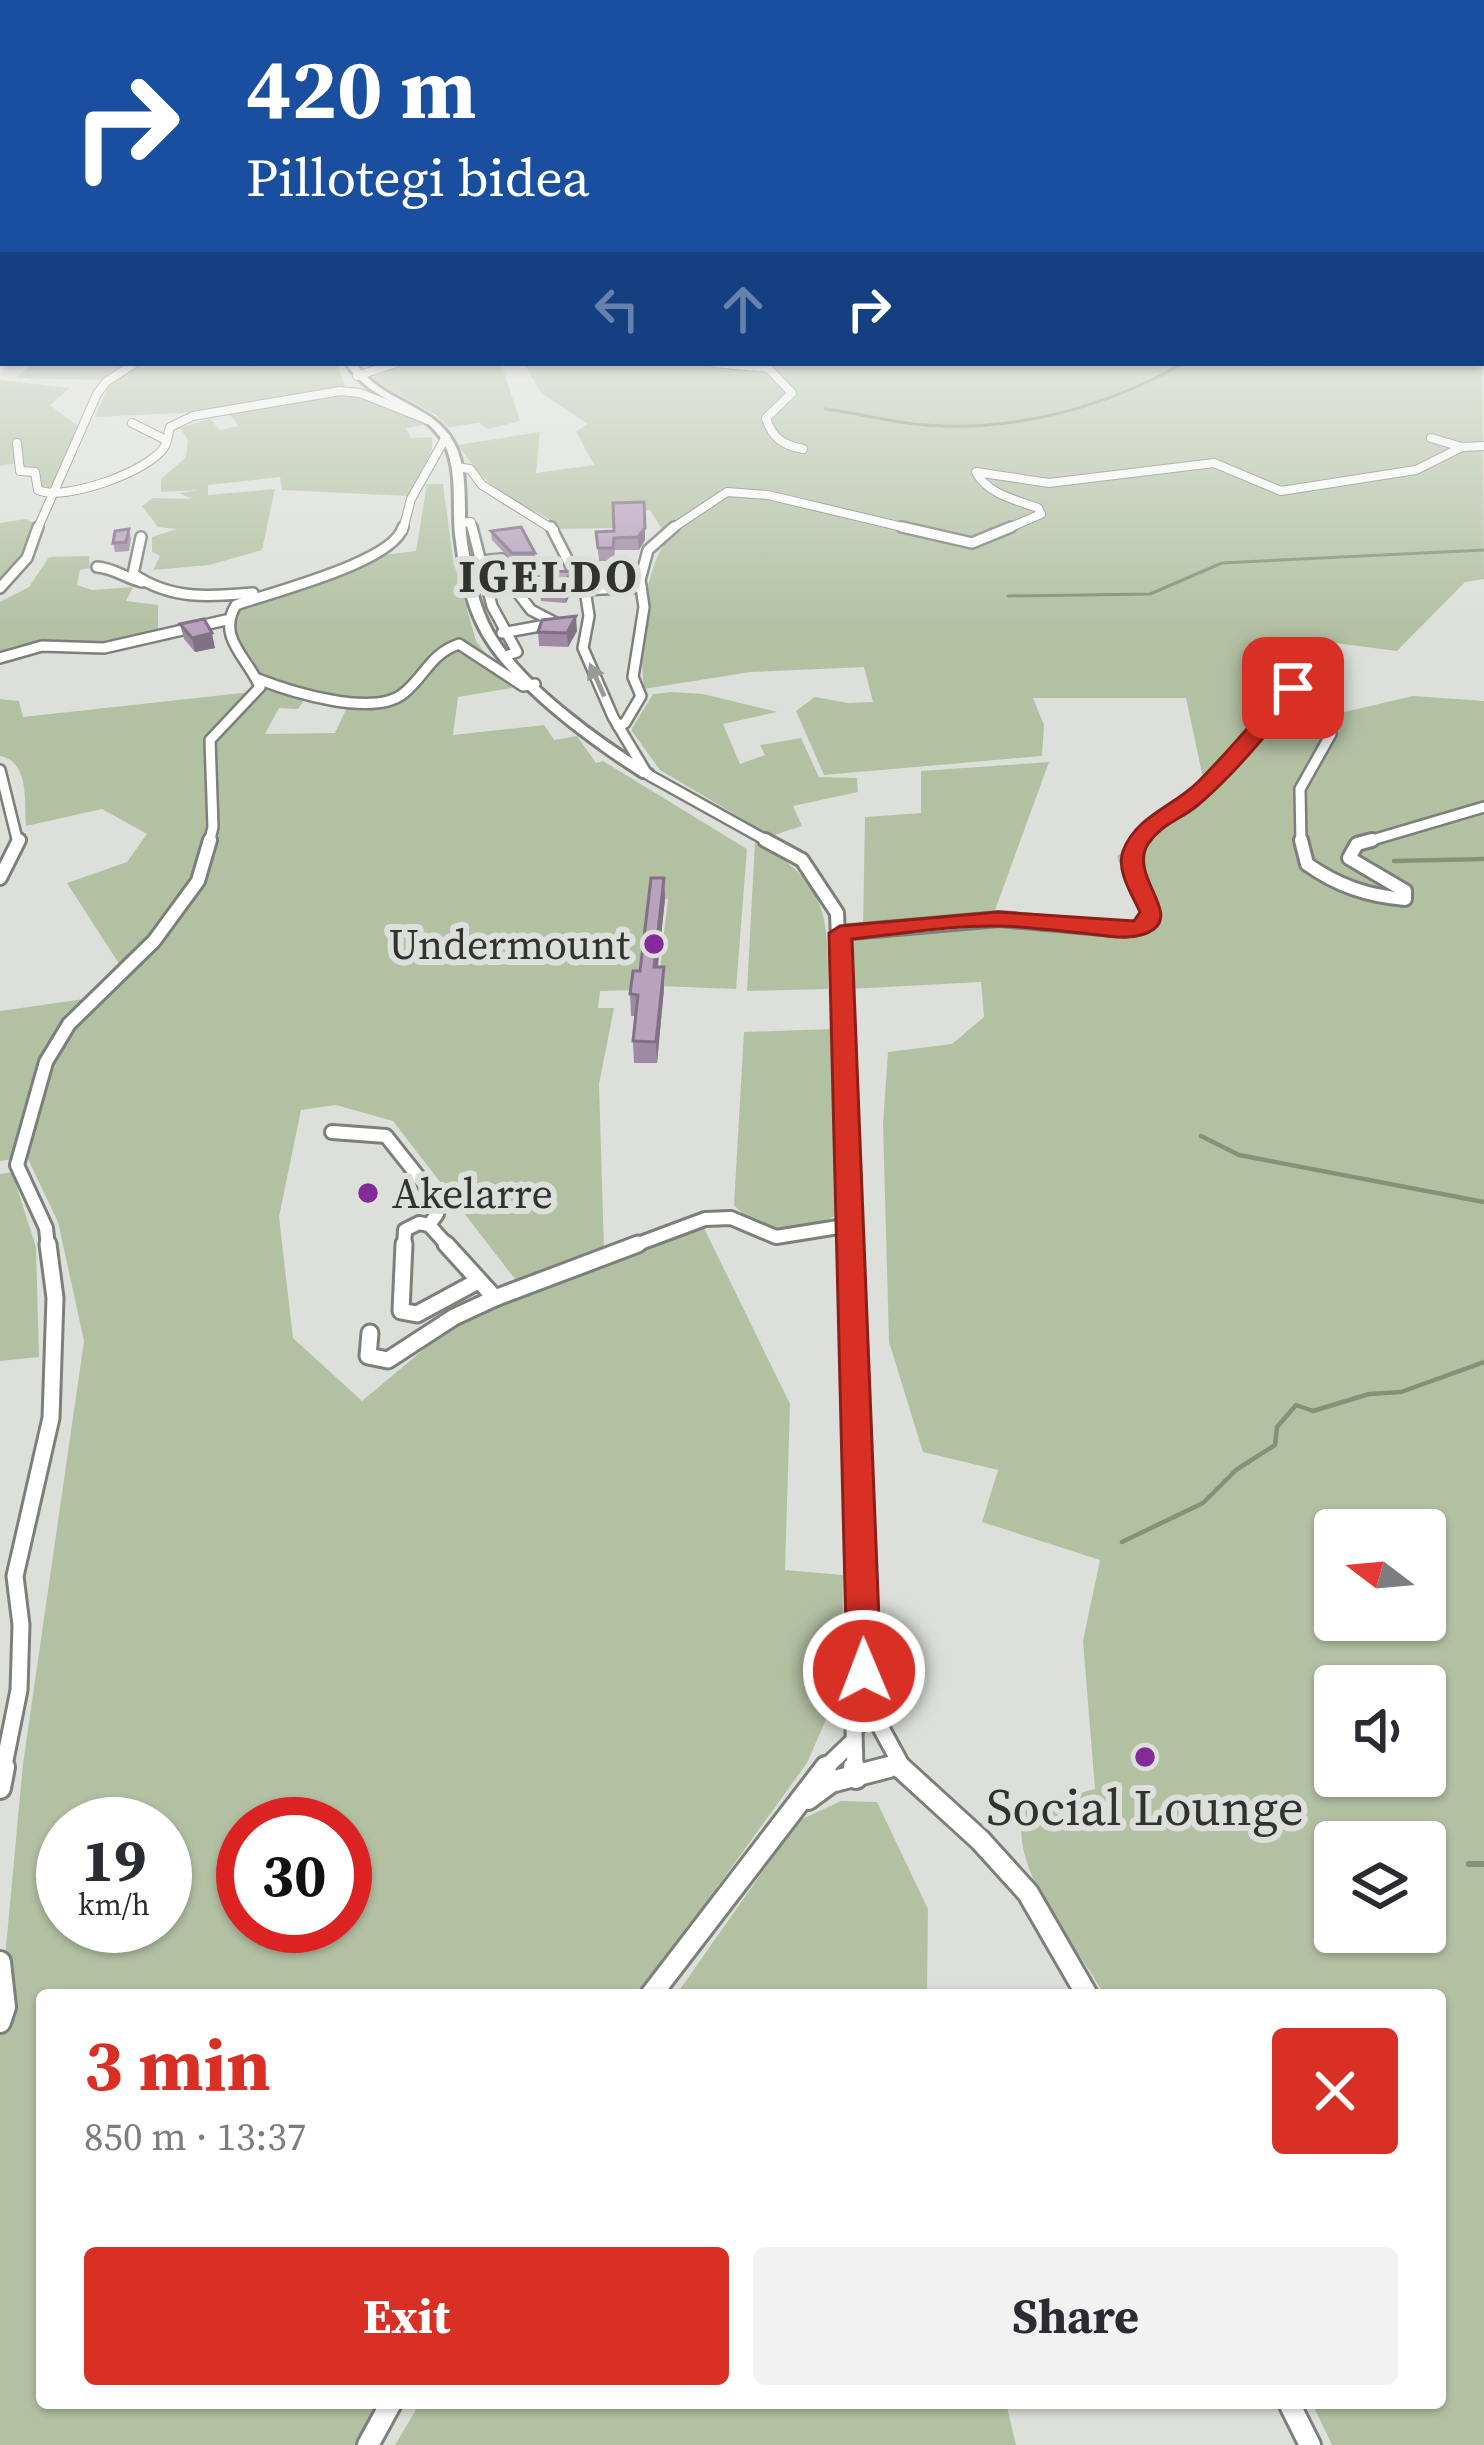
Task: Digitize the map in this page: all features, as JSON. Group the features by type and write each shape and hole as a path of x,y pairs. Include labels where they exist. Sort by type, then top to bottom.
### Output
{"street":[{"path":"0,588 27,559 94,400"},
{"path":"17,443 20,471 35,472 34,485 50,496 87,490 159,454 176,422 286,400"},
{"path":"378,400 434,423"},
{"path":"400,400 446,437 456,467 459,523 484,628 506,656 598,742 802,860 827,891 840,933 864,1671 869,1706 898,1766 1011,1871 1053,1930 1084,1989"},
{"path":"785,400 766,418 770,434 786,447 802,449"},
{"path":"220,418 228,410"},
{"path":"132,423 164,439"},
{"path":"0,1788 19,1690 21,1625 15,1576 51,1418 55,1298 46,1228 9,1166 46,1062 69,1024 154,940 198,881 213,827 210,740 260,687 226,632 226,620 236,605 379,554 400,538 411,499 440,440 446,437"},
{"path":"1431,438 1462,447 1484,446"},
{"path":"618,726 625,723 641,696 634,677 648,550 657,538 727,492 809,504 972,543 1041,514 1038,508 987,486 976,472 1049,483 1214,463 1276,491 1416,470 1462,447"},
{"path":"130,455 159,454"},
{"path":"456,467 467,467 482,485 551,526 582,585 587,621 584,648 618,726 647,774"},
{"path":"459,523 471,522 502,633 517,652 506,656"},
{"path":"141,538 133,574 146,583"},
{"path":"482,561 502,559 506,584 551,624"},
{"path":"97,567 113,568 123,577 195,598 274,591"},
{"path":"506,584 641,587"},
{"path":"0,658 42,646 104,648 226,620"},
{"path":"502,633 587,621"},
{"path":"258,679 311,699 391,701 406,692 438,651 459,644 523,686 535,684"},
{"path":"840,933 998,919 1125,930 1149,922 1151,912 1132,871 1132,854 1140,840 1160,818 1187,804 1207,785 1293,688 1306,694 1331,734 1326,751 1307,770 1298,816 1307,864 1336,886 1372,897 1405,899 1405,891 1349,858 1358,844 1484,807"},
{"path":"304,716 311,699"},
{"path":"598,742 626,737"},
{"path":"0,770 19,841 0,878"},
{"path":"332,1132 386,1136 428,1190 437,1214 429,1225"},
{"path":"370,1333 368,1356 388,1360 454,1317 495,1298 719,1216 776,1237 851,1225"},
{"path":"478,1281 417,1314 401,1311 405,1230 419,1223 429,1225 495,1298"},
{"path":"856,1778 850,1744 856,1719 869,1706"},
{"path":"656,1989 824,1770 850,1744"},
{"path":"800,1805 831,1782 898,1766"},
{"path":"0,1962 5,2007 0,2022"},
{"path":"368,2445 388,2409"},
{"path":"1292,2409 1310,2445"}],"green space":[{"path":"0,400 56,400 50,405 79,427 48,492 38,484 38,470 24,469 23,462 0,466"},
{"path":"102,400 271,400 197,412 95,417"},
{"path":"300,400 366,400 424,420 424,425 406,428 411,438 432,437 432,450 409,496 282,490 280,477 208,485 208,495 275,489 262,550 209,565 153,570 160,556 152,552 152,537 177,529 158,527 142,506 153,498 192,499 179,493 199,490 161,492 161,479 186,457 188,440 180,428 210,419 220,430 239,426 229,414"},
{"path":"409,400 513,400 520,421 488,429 479,423 449,427"},
{"path":"552,400 1483,400 1484,579 1465,582 1397,651 1327,642 1203,778 1186,698 1033,698 1044,725 1042,756 824,775 796,711 815,697 873,702 864,667 750,672 644,689 642,632 647,590 668,539 650,510 614,515 614,528 558,529 498,490 458,445 540,432 536,473 594,465 576,431 588,424"},
{"path":"427,484 443,484 453,559 476,641 512,688 458,697 453,735 544,725 554,740 577,736 596,763 603,761 747,849 736,989 658,986 668,899 649,899 638,990 600,991 598,1008 614,1008 599,1084 604,1250 518,1283 393,1121 336,1105 301,1110 279,1217 293,1338 362,1401 460,1319 704,1228 790,1404 785,1570 843,1575 842,1683 807,1763 643,1989 36,1989 36,2409 375,2409 354,2445 0,2445 0,2011 23,1764 84,1341 58,1222 27,1157 0,1161 0,1011 105,996 125,973 67,883 127,862 147,834 102,809 26,826 21,774 0,756 0,699 19,701 23,717 251,692 254,662 230,631 231,617 240,607 383,555 416,551","holes":["304,700 349,703 335,733 265,734 279,708 298,709"]},
{"path":"26,519 39,526 25,558 0,586 0,523"},
{"path":"89,556 90,568 80,570 77,585 92,590 133,587 126,601 158,605 158,630 172,632 109,646 0,652 0,602 29,587 49,557"},
{"path":"653,694 703,694 777,712 723,724 740,764 765,755 760,745 801,738 819,777 857,778 858,792 793,806 802,826 771,836 660,770 631,730"},
{"path":"1413,696 1484,701 1484,2445 1332,2445 1315,2409 1446,2409 1446,1989 1100,1989 1034,1880 1021,1831 1025,1808 1095,1789 1083,1641 1100,1560 982,1522 998,1470 923,1452 889,1342 883,1124 888,1052 952,1044 984,1017 981,982 849,989 848,940 957,925 1141,936 1162,920 1130,896 1117,856 1191,805 1262,731"},
{"path":"1049,762 994,913 863,926 865,817 921,813 921,771"},
{"path":"755,841 797,871 819,902 827,939 828,989 747,991"},
{"path":"832,1029 842,1211 801,1228 758,1223 734,1205 744,1032"},
{"path":"12,1172 36,1247 39,1357 0,1361 0,1174"},
{"path":"841,1801 877,1802 928,1909 927,1989 680,1989 798,1821"},
{"path":"416,2409 1007,2409 1016,2445 395,2445"}],"building":[{"path":"644,502 645,528 638,537 614,538 613,548 598,548 596,532 614,531 613,503"},
{"path":"521,527 535,553 512,553 491,531"},
{"path":"129,529 126,542 113,543 115,531"},
{"path":"571,571 565,584 540,582 544,572"},
{"path":"576,616 567,633 538,632 542,620"},
{"path":"204,619 212,633 192,638 180,624"},
{"name":"Undermount","path":"651,878 664,878 654,967 664,967 656,1042 633,1041 638,995 630,994 633,971 640,971"}],"waterway":[{"path":"825,409 913,424 960,426 1027,420 1102,400"},
{"path":"1008,596 1150,594 1222,563 1484,550"},
{"path":"1394,861 1484,859"},
{"path":"1201,1136 1239,1155 1484,1202"},
{"path":"1122,1542 1203,1503 1236,1470 1275,1445 1277,1427 1296,1405 1313,1411 1369,1394 1401,1392 1484,1362"},
{"path":"1469,1864 1484,1864"}],"place":[{"name":"Undermount","path":"654,944"},
{"name":"Akelarre","path":"368,1193"},
{"name":"Social Lounge","path":"1145,1757"}],"district":[{"name":"IGELDO","path":"549,576"}],"route":[{"path":"864,1671 840,933 998,919 1125,930 1141,927 1149,922 1151,912 1132,871 1132,854 1140,840 1160,818 1187,804 1207,785 1293,688"}]}
